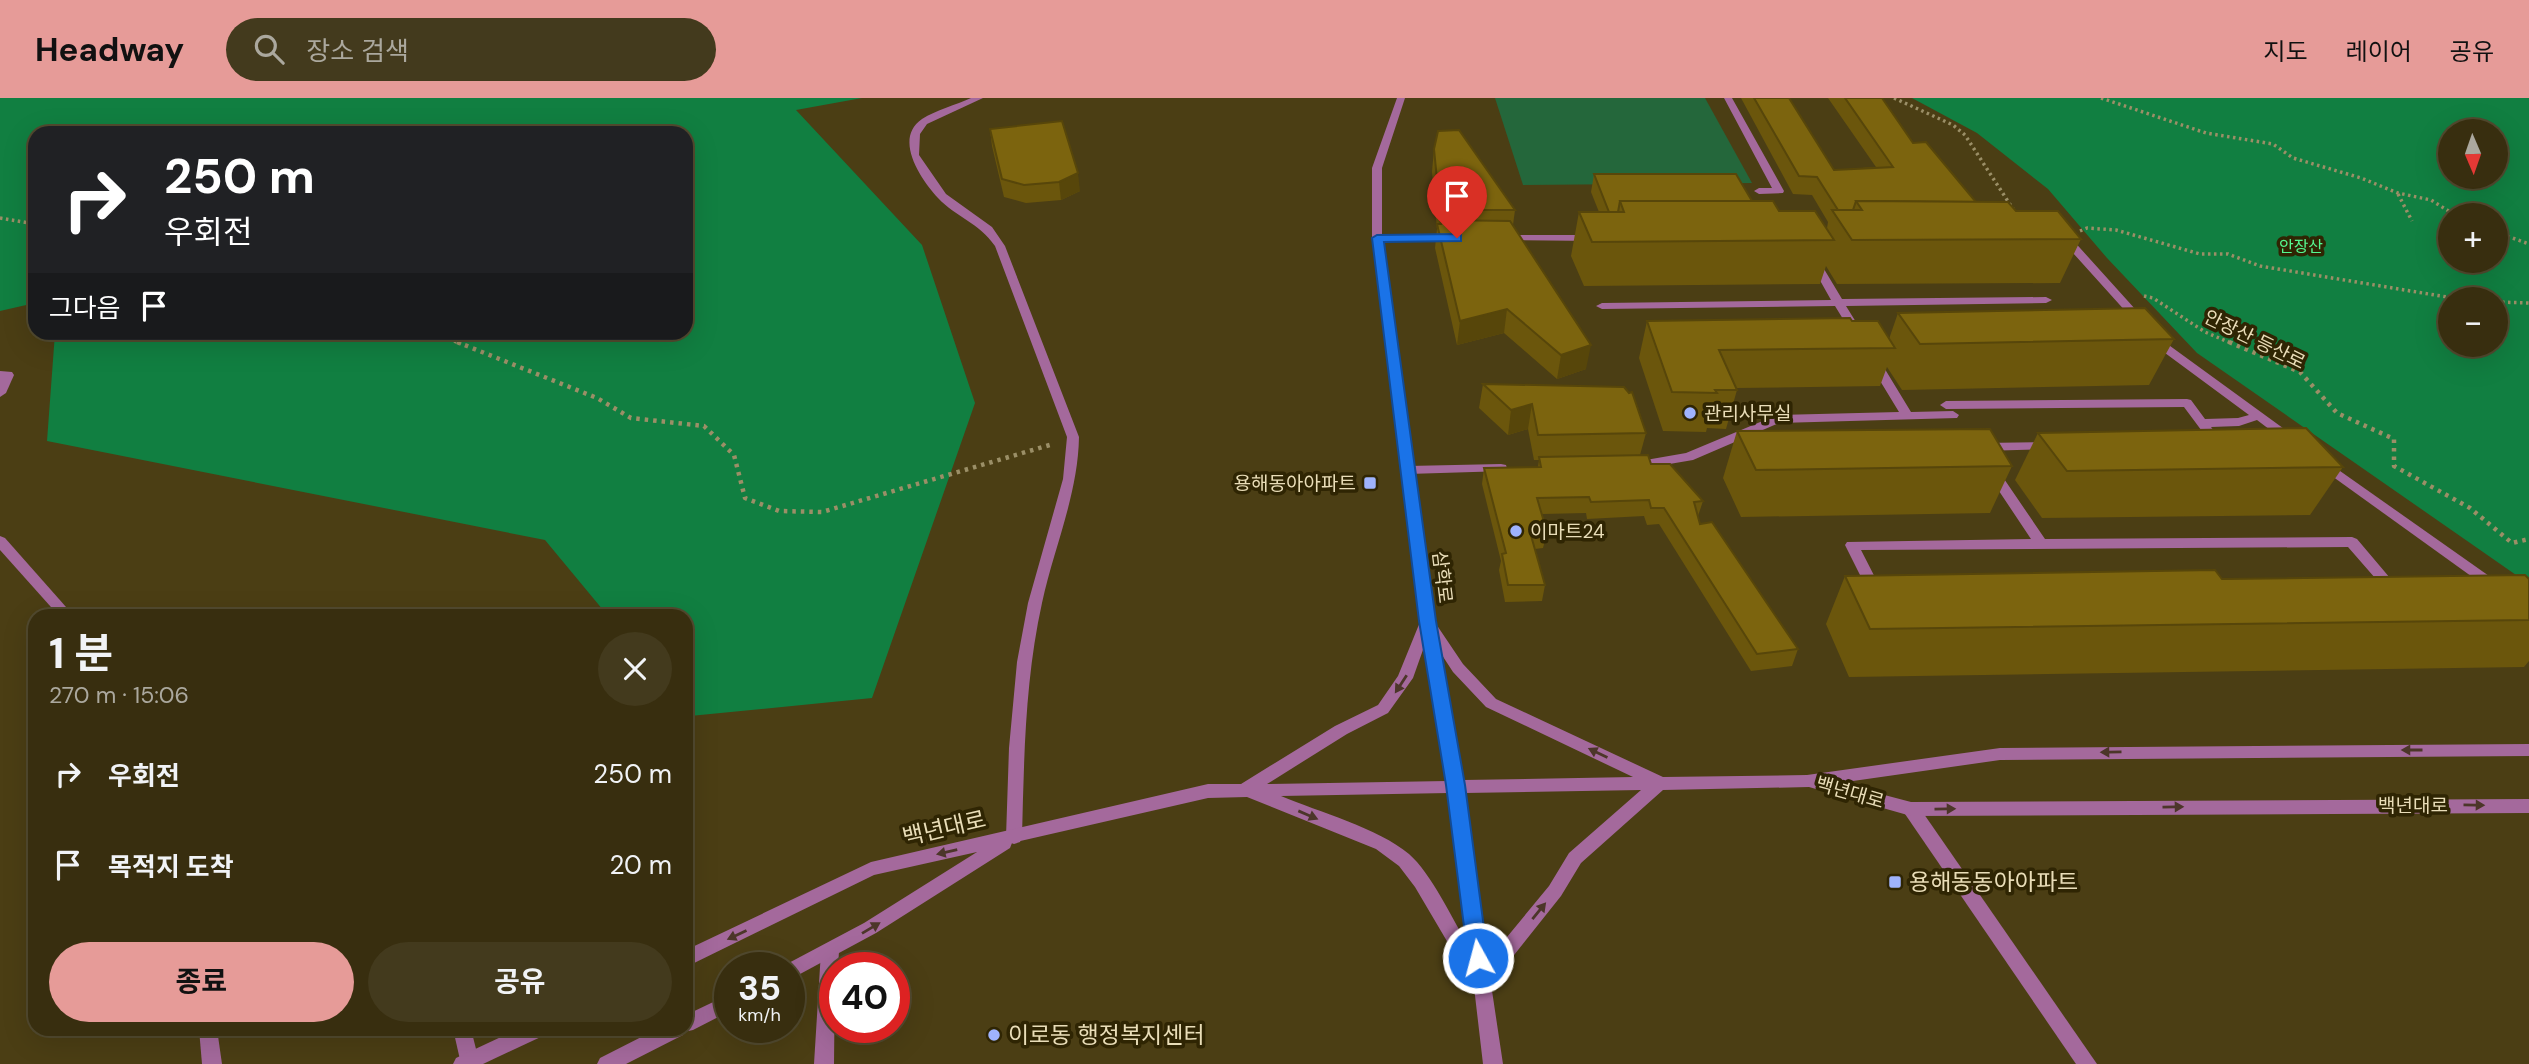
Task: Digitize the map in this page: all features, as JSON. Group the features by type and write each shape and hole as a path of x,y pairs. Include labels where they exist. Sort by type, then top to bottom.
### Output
{"street":[{"path":"979,98 924,122 915,134 914,155 942,196 988,229 1000,246 1073,437 1074,466 1035,603 1018,694 1014,837 1208,791 1807,781"},
{"name":"삼학로","path":"1401,98 1377,168 1377,238 1427,621 1456,785 1493,1064"},
{"path":"1728,98 1779,191 1759,191"},
{"path":"1486,238 1609,237"},
{"path":"1377,238 1473,238"},
{"path":"2033,239 2067,240 2165,348 2303,448"},
{"path":"1806,248 1907,415"},
{"path":"1602,306 2046,300"},
{"path":"0,375 8,375 0,393"},
{"path":"2041,544 1946,405 2187,403 2218,444 2205,444"},
{"path":"1629,465 1656,464 1689,457 1777,419 1907,415 1964,431 2069,446"},
{"path":"2202,423 2239,422 2258,416"},
{"path":"2314,456 2506,595"},
{"path":"1408,470 1518,468"},
{"path":"0,541 61,609"},
{"path":"1881,604 1852,545 2352,542 2398,596"},
{"path":"1245,789 1341,730 1383,709 1405,678 1427,621"},
{"path":"1427,621 1458,668 1491,702 1660,783"},
{"name":"백년대로","path":"1807,781 2000,754 2529,750"},
{"name":"백년대로","path":"1807,781 1911,809 2529,806"},
{"path":"1245,789 1382,844 1405,861 1422,881 1481,983 1555,891 1575,858 1660,783"},
{"path":"1911,809 2087,1064"},
{"name":"백년대로","path":"805,964 1014,837"},
{"name":"백년대로","path":"693,956 871,869 1014,837"},
{"path":"824,1064 830,951"},
{"path":"693,1020 714,1010"},
{"path":"209,1036 212,1064"},
{"path":"463,1036 466,1063 523,1036"},
{"path":"607,1064 662,1036"}],"path":[{"path":"1894,98 1953,125 1965,135 2033,239"},
{"path":"2101,98 2206,132 2273,144 2293,158 2438,204"},
{"path":"2398,193 2412,221"},
{"path":"0,218 28,223"},
{"path":"2067,240 2087,228 2116,230 2200,254 2228,254 2260,266 2438,296"},
{"path":"2508,236 2529,244"},
{"name":"안장산 등산로","path":"2116,294 2153,298 2205,332 2300,372 2337,413 2393,439 2394,467 2470,508 2512,543 2529,539"},
{"path":"2508,302 2529,303"},
{"path":"451,340 597,398 631,418 704,426 734,455 745,498 779,511 822,512 1073,437"}],"green space":[{"path":"0,98 862,98 796,110 922,245 975,403 872,698 693,716 693,609 602,609 545,540 47,441 54,340 693,340 693,126 28,126 28,305 0,311"},
{"path":"1495,98 1705,98 1752,183 1523,185"},
{"name":"안장산","path":"1912,98 2529,98 2529,584 2197,353 2107,258 2048,189 1977,133"}],"building":[{"path":"1754,98 1789,98 1834,170 1893,167 1845,98 1882,98 1913,143 1926,142 1976,202 1856,201 1853,210 1838,210 1817,177 1799,176"},
{"path":"1062,121 1078,173 1059,182 1024,185 1002,179 990,129"},
{"path":"1459,130 1515,210 1440,210 1434,149 1438,131"},
{"path":"1594,174 1736,174 1752,201 1620,201 1618,212 1609,212"},
{"path":"1620,201 1773,201 1779,211 1815,211 1834,240 1592,242 1579,212 1624,212"},
{"path":"1856,201 2008,202 2016,211 2058,211 2081,239 1852,240 1832,210 1862,210"},
{"path":"1440,220 1510,221 1591,345 1561,355 1507,309 1460,321 1437,224 1441,224"},
{"path":"2145,308 2174,339 1920,344 1898,313"},
{"path":"1850,318 1852,321 1878,321 1895,348 1719,350 1737,390 1715,390 1717,393 1672,392 1647,321"},
{"path":"1483,384 1624,387 1629,393 1632,392 1646,433 1538,435 1532,404 1511,410"},
{"path":"2306,428 2343,467 2067,471 2038,433"},
{"path":"1990,429 2012,466 1756,470 1737,431"},
{"path":"1648,455 1651,464 1670,464 1703,501 1694,502 1700,524 1712,522 1798,649 1757,654 1664,508 1651,508 1649,500 1591,502 1589,497 1537,498 1547,532 1530,532 1545,585 1508,585 1502,554 1506,553 1484,468 1541,467 1539,457"},
{"path":"2215,570 2222,579 2525,575 2529,579 2529,620 1870,629 1845,576"}],"place":[{"name":"관리사무실","path":"1690,413"},
{"name":"용해동아아파트","path":"1370,483"},
{"name":"이마트24","path":"1516,531"},
{"name":"용해동동아아파트","path":"1895,882"},
{"name":"이로동 행정복지센터","path":"994,1035"}],"route":[{"path":"1457,238 1377,238 1427,621 1456,785 1478,958"}]}
